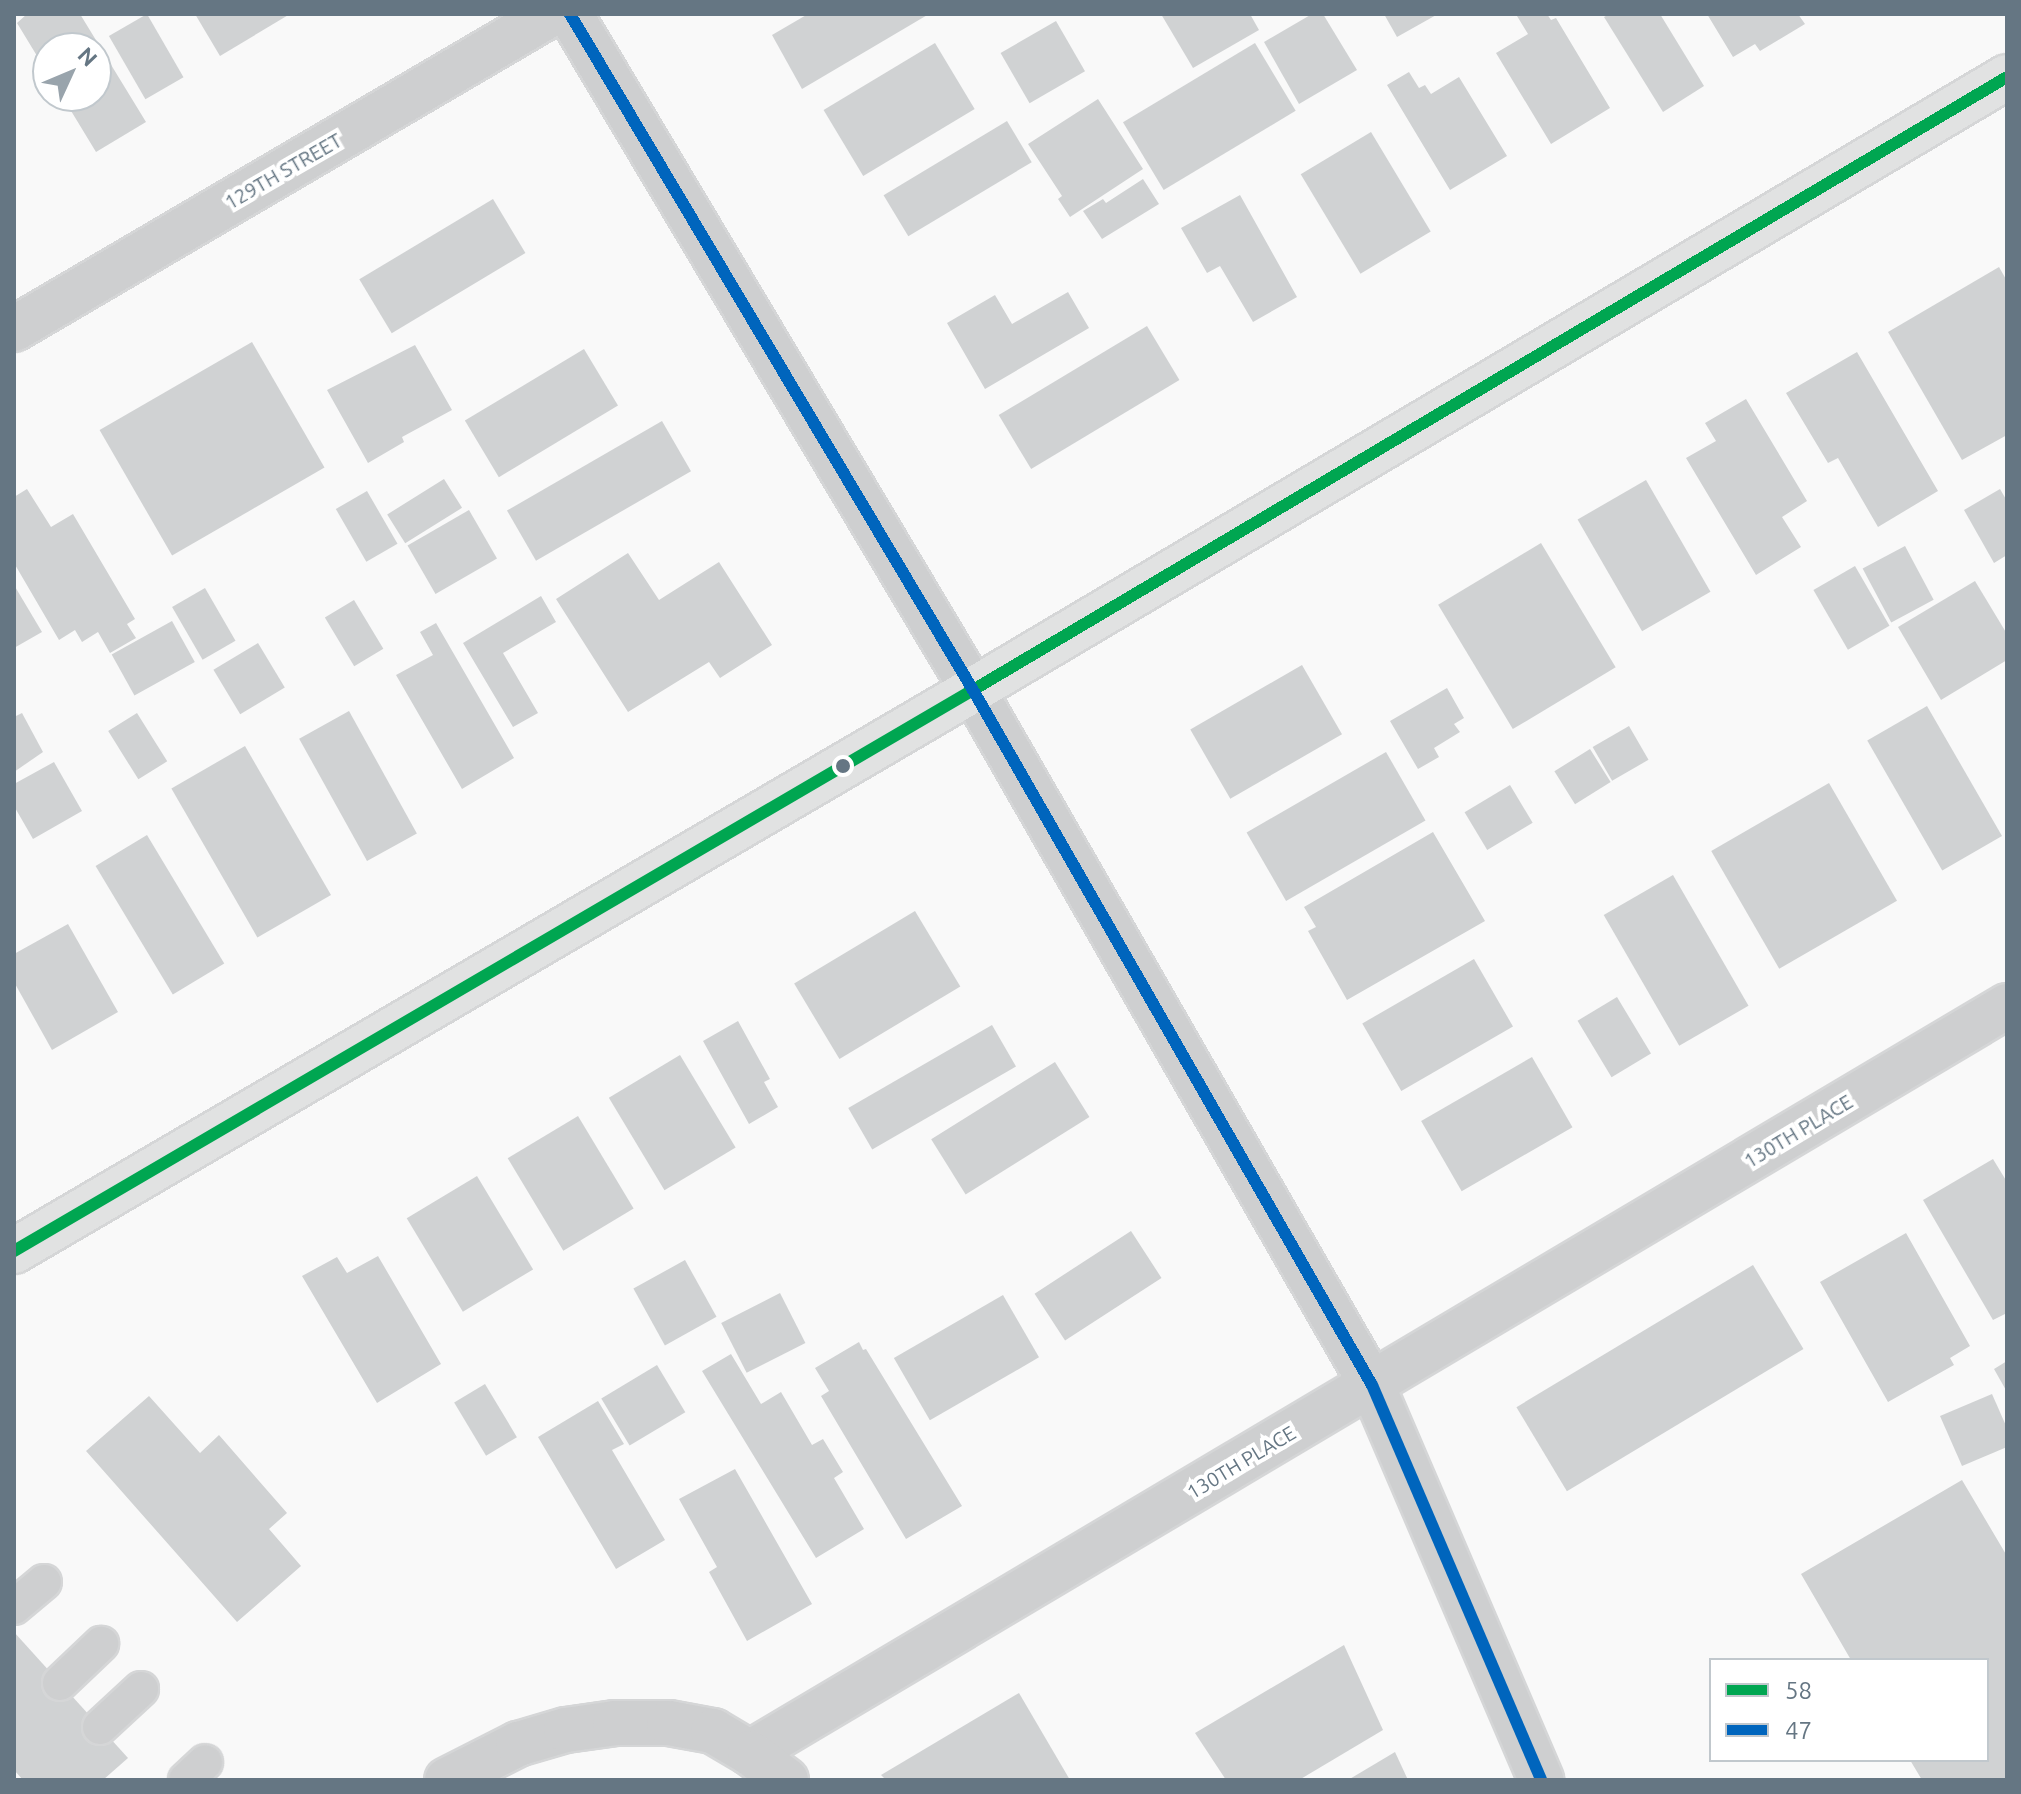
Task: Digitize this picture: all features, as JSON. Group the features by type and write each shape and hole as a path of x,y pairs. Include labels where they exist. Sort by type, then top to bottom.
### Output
{"street":[{"name":"129TH STREET","path":"14,329 551,14"},
{"path":"570,14 973,690 1372,1385 1541,1780"},
{"path":"14,1251 973,690 2007,77"},
{"name":"130TH PLACE","path":"750,1753 2007,1006"},
{"path":"447,1780 518,1744 566,1730 615,1723 669,1723 713,1731 786,1780"}],"lane":[{"path":"14,1607 44,1582"},
{"path":"60,1683 101,1644"},
{"path":"100,1727 141,1689"}],"building":[{"path":"27,14 80,14 91,32 32,32 32,48 17,23"},
{"path":"147,14 184,77 145,99 112,41 112,34"},
{"path":"195,14 290,14 220,56"},
{"path":"808,14 929,14 802,89 772,35"},
{"path":"1161,14 1250,14 1259,30 1193,68"},
{"path":"1312,14 1323,14 1357,70 1299,104 1264,42"},
{"path":"1384,14 1438,14 1397,37"},
{"path":"1547,14 1551,20 1556,18 1610,108 1551,144 1496,53 1528,34 1517,16"},
{"path":"1609,14 1660,14 1704,86 1663,112 1604,17"},
{"path":"1707,14 1798,14 1805,24 1760,51 1755,44 1733,57"},
{"path":"1056,21 1085,71 1030,103 1001,53"},
{"path":"935,43 975,109 863,176 824,110"},
{"path":"1255,43 1296,111 1164,190 1123,122"},
{"path":"112,66 146,122 96,152 72,112 112,112"},
{"path":"1409,72 1419,88 1425,85 1431,94 1459,77 1507,156 1450,190 1387,85"},
{"path":"1098,99 1143,169 1070,217 1058,199 1062,196 1028,144"},
{"path":"1007,121 1032,162 908,236 884,195"},
{"path":"1371,132 1431,231 1360,274 1301,174"},
{"path":"1143,179 1159,204 1102,239 1083,211 1103,199 1106,203"},
{"path":"1240,195 1297,297 1253,322 1220,266 1207,273 1181,228"},
{"path":"493,199 525,253 392,333 359,279"},
{"path":"1999,267 2007,281 2007,435 1962,460 1888,332"},
{"path":"1068,292 1089,328 985,389 947,323 995,295 1012,324"},
{"path":"1147,326 1179,380 1031,469 999,415"},
{"path":"252,342 325,468 172,556 100,430"},
{"path":"415,345 452,410 402,437 404,442 368,463 327,390"},
{"path":"584,349 618,406 499,477 465,421"},
{"path":"1857,352 1938,491 1878,527 1838,458 1828,463 1786,393"},
{"path":"1746,399 1807,501 1782,517 1801,547 1756,575 1686,458 1716,441 1705,423"},
{"path":"662,421 691,471 536,561 507,510"},
{"path":"444,479 462,508 405,543 387,515"},
{"path":"1646,480 1710,592 1642,631 1578,520"},
{"path":"27,489 51,527 73,514 135,619 127,624 136,638 110,653 98,632 82,642 75,630 59,640 14,563 14,497"},
{"path":"2000,489 2007,501 2007,555 1994,563 1964,510"},
{"path":"367,491 398,544 366,562 336,509"},
{"path":"469,510 497,558 436,594 408,546"},
{"path":"1541,543 1616,667 1513,729 1438,605"},
{"path":"1905,546 1934,600 1891,622 1863,569"},
{"path":"628,553 659,600 719,562 772,645 720,678 709,662 628,712 556,599"},
{"path":"1855,566 1890,626 1848,650 1813,590"},
{"path":"1975,581 2007,634 2007,660 1941,700 1898,627"},
{"path":"14,585 42,632 14,648"},
{"path":"205,588 236,641 203,660 172,607"},
{"path":"541,596 556,622 503,653 538,713 513,727 463,643"},
{"path":"354,600 383,649 354,666 325,618"},
{"path":"172,621 195,662 134,696 112,654"},
{"path":"436,623 514,758 462,789 396,675 433,655 420,632"},
{"path":"258,643 285,688 240,714 213,670"},
{"path":"1302,665 1342,734 1230,799 1190,730"},
{"path":"1447,688 1464,718 1454,724 1460,732 1434,748 1439,757 1418,769 1390,721"},
{"path":"1927,706 2002,836 1942,870 1867,740"},
{"path":"349,711 417,833 367,861 299,739"},
{"path":"22,713 43,752 14,772 14,717"},
{"path":"137,713 167,761 138,779 108,731"},
{"path":"1629,726 1648,760 1612,781 1593,747"},
{"path":"245,746 331,895 257,937 171,788"},
{"path":"1590,749 1611,782 1575,804 1554,771"},
{"path":"1386,752 1426,820 1286,901 1247,832"},
{"path":"54,762 82,811 33,839 14,806 14,784"},
{"path":"1829,783 1897,901 1779,969 1711,851"},
{"path":"1510,785 1533,823 1487,850 1465,812"},
{"path":"1433,832 1485,921 1347,1000 1308,931 1316,927 1304,907"},
{"path":"147,835 224,964 173,994 96,866"},
{"path":"1673,875 1748,1006 1679,1046 1604,915"},
{"path":"915,911 960,986 839,1059 794,984"},
{"path":"68,924 118,1012 52,1050 14,982 14,954"},
{"path":"1474,959 1513,1027 1401,1091 1362,1024"},
{"path":"1617,997 1651,1054 1612,1077 1578,1021"},
{"path":"738,1021 770,1079 764,1082 778,1107 749,1124 703,1041"},
{"path":"992,1025 1016,1067 872,1150 848,1108"},
{"path":"680,1055 736,1148 664,1190 609,1098"},
{"path":"1532,1057 1572,1127 1462,1191 1421,1121"},
{"path":"1055,1062 1089,1117 966,1194 931,1139"},
{"path":"578,1116 634,1209 563,1251 508,1158"},
{"path":"1993,1159 2007,1182 2007,1313 1993,1320 1923,1200"},
{"path":"477,1176 533,1269 463,1312 407,1218"},
{"path":"1131,1231 1161,1278 1065,1341 1035,1294"},
{"path":"1906,1233 1970,1346 1950,1358 1954,1365 1888,1402 1820,1282"},
{"path":"378,1256 441,1364 377,1403 302,1276 337,1257 347,1273"},
{"path":"685,1260 717,1317 665,1345 633,1289"},
{"path":"1753,1265 1803,1349 1567,1491 1516,1407"},
{"path":"780,1293 805,1343 747,1373 721,1323"},
{"path":"1003,1295 1039,1357 930,1420 894,1358"},
{"path":"859,1342 962,1506 906,1539 821,1396 829,1391 815,1368"},
{"path":"731,1354 761,1404 781,1392 812,1445 823,1439 843,1472 834,1478 864,1529 816,1558 702,1371"},
{"path":"2007,1361 2007,1392 1994,1369"},
{"path":"657,1365 685,1412 630,1446 601,1398"},
{"path":"485,1384 517,1437 486,1456 454,1403"},
{"path":"1992,1394 2007,1428 2007,1447 1962,1466 1940,1416"},
{"path":"149,1396 200,1453 219,1435 287,1513 269,1529 301,1566 237,1622 86,1451"},
{"path":"598,1401 624,1444 612,1450 665,1540 616,1569 538,1437"},
{"path":"735,1469 812,1604 747,1641 709,1572 717,1567 679,1499"},
{"path":"1962,1480 2007,1556 2007,1780 1922,1780 1911,1762 1989,1762 1989,1658 1850,1658 1801,1574"},
{"path":"14,1632 128,1758 103,1780 23,1780 14,1770"},
{"path":"1344,1645 1383,1730 1299,1780 1226,1780 1195,1733"},
{"path":"1019,1693 1070,1780 886,1780 881,1775"},
{"path":"1395,1752 1408,1780 1348,1780"}],"transit line":[{"name":"47","path":"570,14 973,690 1372,1385 1541,1780"},
{"name":"58","path":"14,1251 973,690 2007,77"}]}
